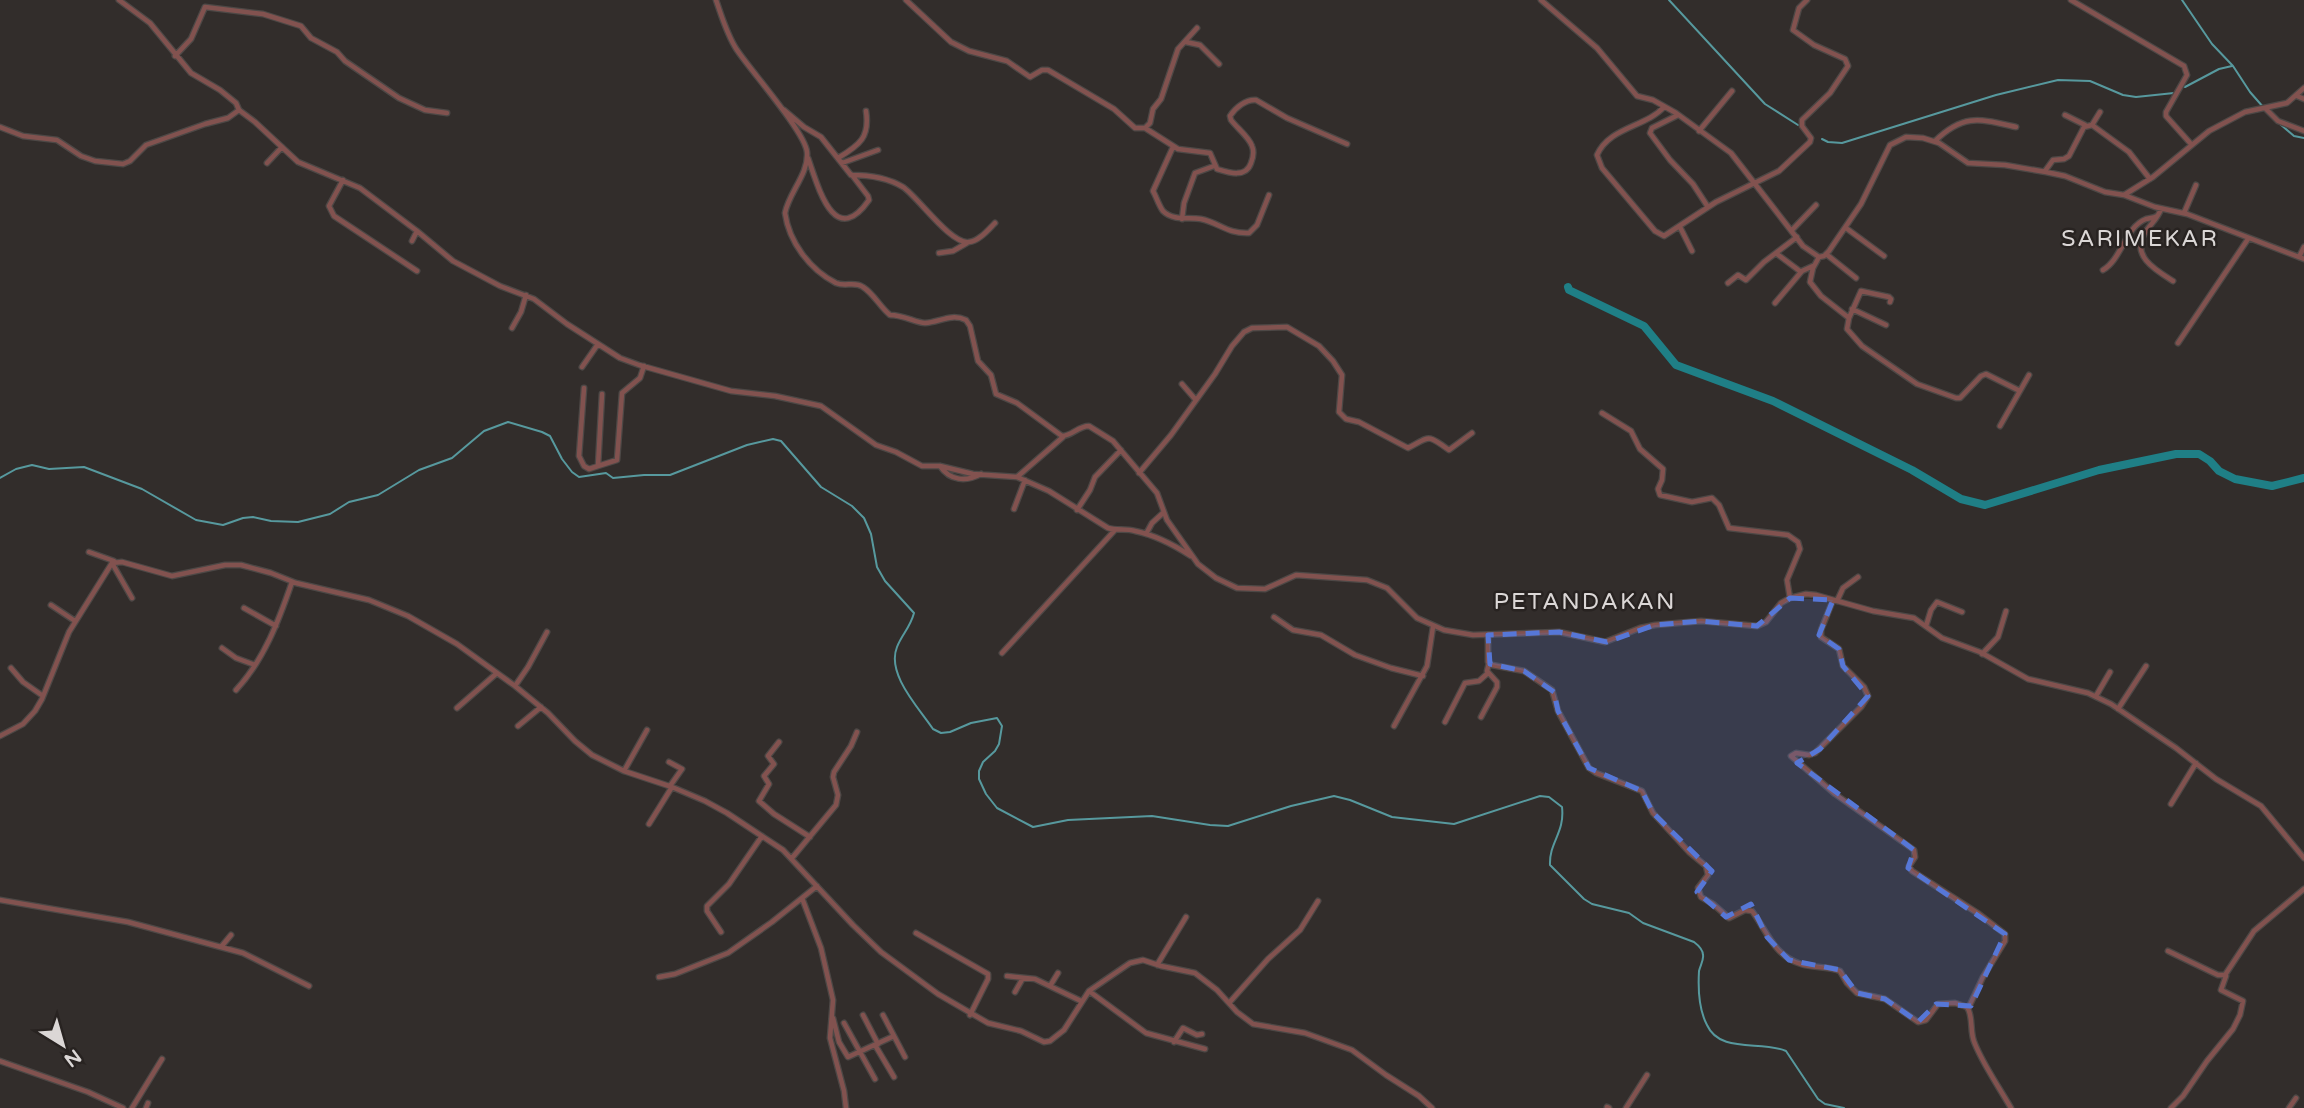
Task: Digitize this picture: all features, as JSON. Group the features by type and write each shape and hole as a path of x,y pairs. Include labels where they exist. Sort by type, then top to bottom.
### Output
{"street":[{"path":"119,0 150,23 195,77 233,100 239,110 302,164 360,188 459,265 500,286 527,295 620,358 731,391 775,396 821,407 876,445 922,466 1017,477 1049,491 1077,510 1115,530 1146,534 1194,558"},
{"path":"214,9 219,0"},
{"path":"716,0 727,32 736,48 777,104 799,132 824,201 838,217 846,220 865,206 870,198 821,137 804,127 777,104"},
{"path":"906,0 956,45 1007,61 1030,77 1048,69 1114,109 1135,128 1145,128 1182,150 1208,152 1213,157 1214,166"},
{"path":"1541,0 1597,48 1636,95 1678,115 1731,153 1797,237 1810,252 1819,257"},
{"path":"1664,107 1606,143 1598,152 1597,159 1660,235 1664,236 1670,235 1708,207 1784,167 1810,142 1811,138 1802,126 1802,120 1830,93 1848,66 1844,59 1814,45 1793,30 1799,8 1807,0"},
{"path":"2071,0 2184,66 2187,75 2166,116 2191,144"},
{"path":"175,56 187,46 206,6 263,13 301,26 311,38 337,52 346,63 399,98 425,110 447,113"},
{"path":"1145,128 1150,123 1153,109 1161,99 1177,52 1197,28"},
{"path":"1185,42 1200,45 1219,64"},
{"path":"2124,195 2150,179 2208,131 2235,117 2287,103 2304,88"},
{"path":"1699,131 1732,92"},
{"path":"2297,96 2304,99"},
{"path":"1182,219 1195,173 1214,166 1239,173 1245,172 1251,164 1254,153 1252,144 1230,116 1251,99 1347,144"},
{"path":"2266,108 2278,121 2304,131"},
{"path":"0,127 23,136 57,140 95,162 123,164 130,161 146,145 228,118 239,110"},
{"path":"840,161 866,135 866,111"},
{"path":"2045,171 2053,160 2064,159 2071,154 2100,112"},
{"path":"1678,115 1652,128 1650,133 1670,160 1693,184 1708,207"},
{"path":"2065,115 2089,125 2129,152 2150,179"},
{"path":"1935,141 1968,120 2016,127"},
{"path":"1849,318 1811,285 1814,266 1846,228 1861,204 1889,145 1910,137 1935,141 1968,163 2045,171 2161,209 2185,213 2302,258 2304,247"},
{"path":"267,163 282,147"},
{"path":"1173,147 1153,192 1162,210 1168,215 1182,219 1199,219 1227,231 1249,233 1257,225 1269,195"},
{"path":"840,161 878,150"},
{"path":"807,155 804,169 785,213 796,243 806,258 838,284 859,284 865,288 890,315 905,316 923,323 950,317 966,320 972,330 978,361 991,375 993,388 998,396 1017,403 1064,437"},
{"path":"851,175 880,178 901,186 946,229 968,243"},
{"path":"343,180 329,206 334,216 417,271"},
{"path":"2185,213 2196,185"},
{"path":"1792,230 1816,205"},
{"path":"2161,209 2144,234 2142,254 2148,263 2173,281"},
{"path":"2103,270 2113,262 2138,225 2146,219 2158,216"},
{"path":"939,253 978,239 995,223"},
{"path":"1680,226 1692,251"},
{"path":"1846,228 1884,256"},
{"path":"412,241 417,230"},
{"path":"1728,282 1738,275 1746,280 1764,262 1797,237"},
{"path":"2178,343 2248,239"},
{"path":"1777,254 1801,272"},
{"path":"1826,254 1856,278"},
{"path":"1775,303 1801,272 1814,266"},
{"path":"1890,302 1889,296 1862,290 1852,309 1847,329 1858,342 1928,390 1960,398 1986,374 2020,391"},
{"path":"512,328 527,295"},
{"path":"1852,309 1886,325"},
{"path":"1139,473 1171,435 1232,346 1244,332 1252,328 1287,327 1311,340 1342,375 1339,412 1346,419 1359,422 1408,448 1429,438 1449,450 1472,433"},
{"path":"582,367 598,344"},
{"path":"584,388 579,456 589,469 617,460 622,393 640,378 644,366"},
{"path":"2000,426 2029,375"},
{"path":"1182,384 1195,400"},
{"path":"598,466 602,394"},
{"path":"1602,413 1632,431 1640,449 1663,469 1658,489 1660,495 1692,502 1712,498 1719,505 1729,528 1788,535 1795,539 1799,552 1787,581 1790,598"},
{"path":"1017,477 1064,437 1079,428 1089,426 1107,436 1159,495 1170,524 1194,558 1216,578 1246,590 1265,589 1296,575 1367,580 1387,588 1417,618 1433,627 1460,634 1559,632 1605,642 1655,625 1701,621 1757,626 1766,622 1775,610 1790,598 1806,594 1914,618 1947,641 1982,654 2028,679 2096,696 2118,709 2216,779 2261,806 2304,858"},
{"path":"1077,510 1091,489 1095,477 1121,450"},
{"path":"1014,509 1025,480"},
{"path":"1146,534 1152,523 1164,512"},
{"path":"1002,653 1115,530"},
{"path":"89,552 113,562 172,576 235,564 265,571 292,582 388,606 451,640 515,686 598,759 695,797 762,836 792,858 847,920 881,952 938,994 988,1024 1021,1031 1047,1042 1064,1030 1089,991 1134,961 1143,960 1195,973 1217,990 1247,1021 1256,1026 1305,1033 1359,1053 1432,1108"},
{"path":"113,562 127,594 132,598"},
{"path":"0,736 29,719 43,696 75,621 113,562"},
{"path":"1858,577 1843,588 1835,600 1821,630 1821,637 1839,649 1845,669 1864,687 1868,696 1861,707 1815,753 1796,753 1791,756 1835,794 1914,850 1915,857 1909,866 1912,871 2005,934 2005,941 1983,977 1968,1009"},
{"path":"236,690 255,665 276,626 292,582"},
{"path":"1926,626 1931,610 1937,602 1962,612"},
{"path":"51,605 75,621"},
{"path":"244,608 276,626"},
{"path":"1982,654 1998,637 2006,611"},
{"path":"1274,617 1293,630 1321,635 1354,655 1423,676"},
{"path":"1394,726 1423,676 1433,627"},
{"path":"515,686 547,632"},
{"path":"1445,722 1465,683 1479,681 1488,673 1488,635"},
{"path":"222,648 236,658 255,665"},
{"path":"1489,663 1524,671 1552,691 1558,711 1589,768 1595,774 1642,791 1653,813 1689,852 1706,866 1708,875 1699,884 1698,894 1726,916 1734,916 1745,909 1752,911 1767,937 1789,960 1840,971 1857,993 1885,999 1918,1021 1926,1020 1934,1006 1944,1002 1963,1005 1968,1009 1974,1043 2011,1108"},
{"path":"2118,709 2146,666"},
{"path":"11,668 26,684 43,696"},
{"path":"2096,696 2110,672"},
{"path":"457,708 497,673"},
{"path":"1481,717 1497,687 1497,682 1488,673"},
{"path":"519,726 541,707"},
{"path":"624,771 647,730"},
{"path":"792,858 836,805 838,796 834,772 856,732"},
{"path":"779,742 768,754 774,764 765,774 769,784 759,800 779,818 810,836"},
{"path":"649,824 682,769 669,762"},
{"path":"2171,804 2196,763"},
{"path":"692,805 695,797"},
{"path":"721,932 707,911 707,906 732,879 762,836"},
{"path":"659,977 675,974 728,953 817,886"},
{"path":"2171,1108 2183,1096 2238,1020 2244,1001 2221,989 2227,974 2254,931 2304,889"},
{"path":"802,898 821,948 833,1000 830,1038 846,1108"},
{"path":"0,900 128,922 221,947 250,956 309,986"},
{"path":"1229,1003 1268,959 1300,930 1318,901"},
{"path":"1157,965 1186,916"},
{"path":"916,933 988,975 970,1015"},
{"path":"221,947 231,935"},
{"path":"2168,950 2218,975 2227,974"},
{"path":"1050,986 1058,973"},
{"path":"1007,976 1035,979 1081,1001"},
{"path":"1015,992 1023,978"},
{"path":"1089,991 1146,1033 1205,1049"},
{"path":"863,1015 894,1077"},
{"path":"883,1015 905,1057"},
{"path":"832,1017 839,1042 845,1054 850,1057 894,1036"},
{"path":"844,1023 875,1079"},
{"path":"1174,1042 1183,1028 1197,1035 1202,1034"},
{"path":"132,1108 162,1059"},
{"path":"0,1061 88,1092 123,1108"},
{"path":"1626,1108 1647,1075"},
{"path":"2289,1108 2296,1098"}],"highlighted area":[{"path":"1790,598 1833,600 1819,635 1839,649 1843,666 1868,696 1820,749 1797,763 1914,850 1908,868 2005,934 1971,1006 1936,1004 1918,1022 1885,999 1857,993 1840,970 1789,960 1767,937 1751,904 1726,917 1697,892 1712,871 1653,813 1642,791 1589,768 1558,711 1554,692 1524,671 1490,664 1488,635 1559,632 1607,642 1655,625 1701,621 1757,626"}],"waterway":[{"path":"1669,0 1765,104 1798,125"},
{"path":"2182,0 2212,44 2233,66 2264,108"},
{"path":"2185,87 2219,69 2232,66"},
{"path":"1822,139 1842,143 1996,95 2058,80 2090,81 2123,95 2136,97 2174,93"},
{"path":"2280,124 2294,136 2304,138"},
{"path":"1568,287 1569,290 1644,326 1676,365 1773,401 1912,470 1961,499 1985,505 2099,470 2176,454 2199,454 2219,471 2235,479 2272,486 2304,478"},
{"path":"0,478 16,469 32,465 49,469 84,467 142,489 196,520 223,525 253,517 298,522 330,514 349,502 378,495 419,470 452,458 484,431 508,422 550,436 562,459 579,477 606,473 613,478 670,475 747,445 773,439 781,441 821,487 852,506 864,518 871,534 877,567 885,581 914,613 897,647 896,668 906,690 933,729 941,733 950,732 971,723 997,718 1002,726 999,744 983,762 979,771 979,779 986,794 997,808 1033,827 1068,820 1152,816 1228,826 1334,796 1392,817 1454,824 1540,796 1549,797 1562,807 1561,824 1550,865 1592,904 1629,913 1643,923 1696,943 1703,955 1699,971 1701,1006 1704,1019 1713,1034 1731,1043 1786,1051 1818,1099 1825,1104 1844,1108"}],"district":[{"name":"SARIMEKAR","path":"2140,239"},
{"name":"PETANDAKAN","path":"1585,602"}]}
